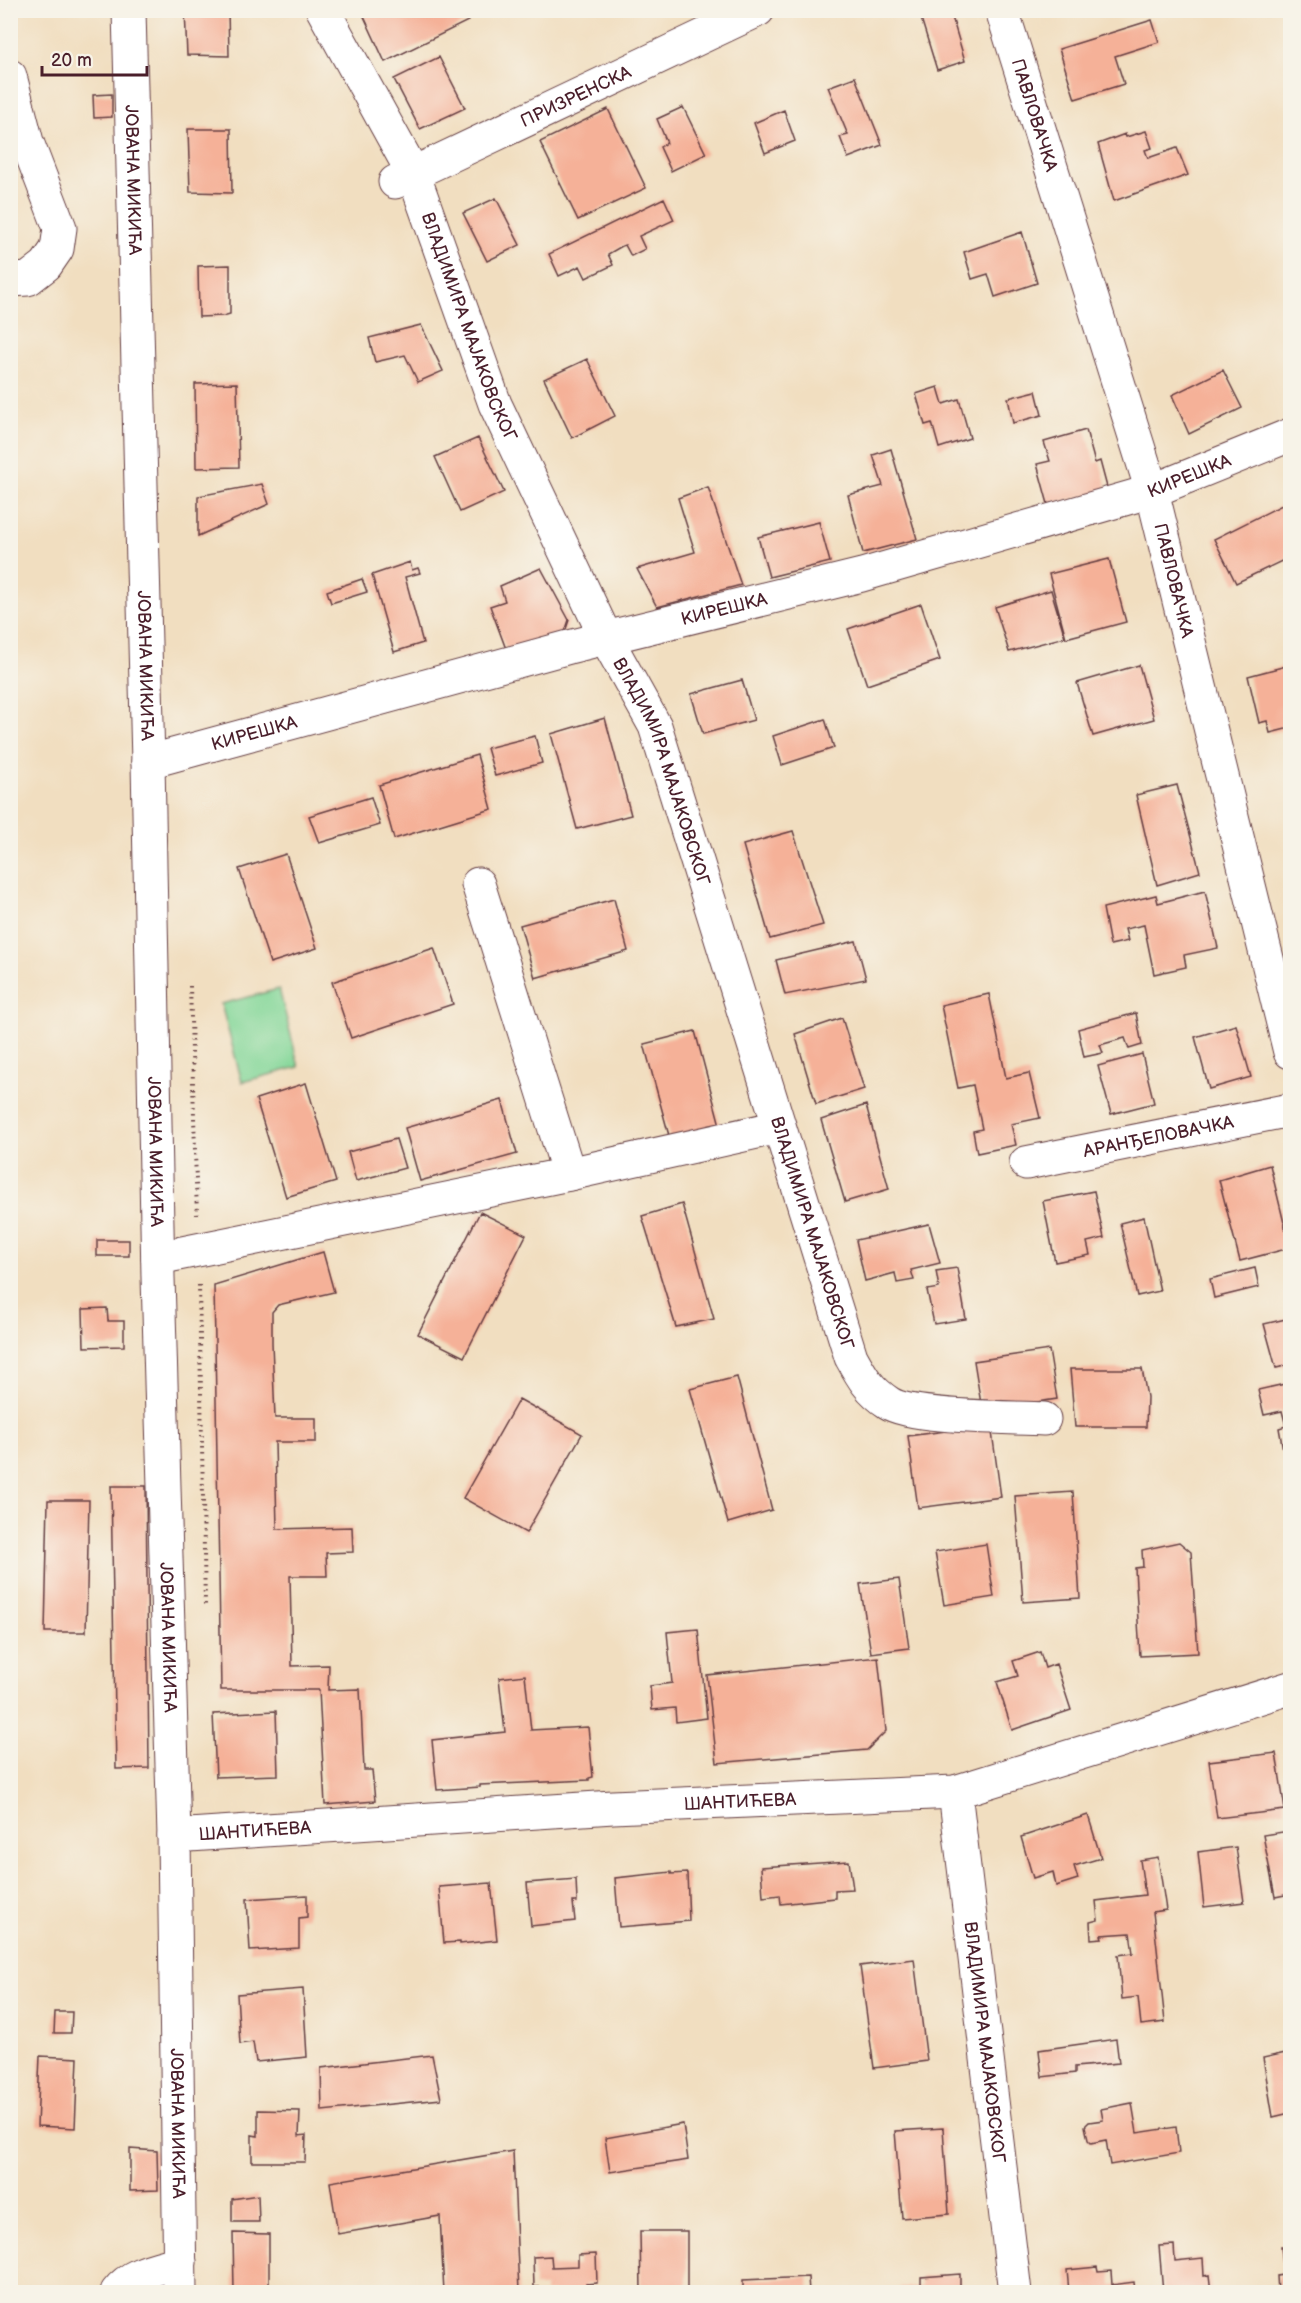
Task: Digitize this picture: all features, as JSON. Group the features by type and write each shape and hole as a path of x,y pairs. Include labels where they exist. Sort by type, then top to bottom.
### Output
{"street":[{"name":"ЈОВАНА МИКИЋА","path":"129,10 174,1836 180,2277"},
{"name":"ВЛАДИМИРА МАЈАКОВСКОГ","path":"323,10 403,178 495,404 606,638 655,726 851,1358 866,1385 891,1404 921,1413 1044,1419"},
{"name":"ПРИЗРЕНСКА","path":"403,178 758,10"},
{"name":"ПАВЛОВАЧКА","path":"1002,10 1152,491 1290,1052"},
{"path":"10,76 27,142 60,228 57,249 46,265 28,279 10,280"},
{"name":"КИРЕШКА","path":"148,762 606,638 862,575 1152,491 1290,435"},
{"path":"478,884 569,1174"},
{"name":"АРАНЂЕЛОВАЧКА","path":"1026,1162 1290,1110"},
{"path":"158,1257 569,1174 779,1127"},
{"name":"ШАНТИЋЕВА","path":"174,1836 613,1807 955,1792 1289,1693"},
{"name":"ВЛАДИМИРА МАЈАКОВСКОГ","path":"955,1792 1015,2292"},
{"path":"117,2292 124,2283 138,2274 180,2277"}],"green space":[{"path":"279,989 299,1067 242,1082 221,1004"}],"building":[{"path":"185,10 228,10 229,56 187,55"},
{"path":"361,10 425,10 427,14 433,10 463,10 468,21 385,62"},
{"path":"935,10 950,10 965,61 937,70 920,15"},
{"path":"1152,20 1159,42 1115,56 1124,84 1075,99 1059,49"},
{"path":"439,57 465,108 420,129 394,79"},
{"path":"855,77 882,145 848,158 840,137 848,135 828,87"},
{"path":"112,94 112,117 94,118 93,95"},
{"path":"683,107 706,154 671,171 660,147 667,143 657,119"},
{"path":"608,109 646,188 578,220 540,142"},
{"path":"784,110 795,141 765,153 754,123"},
{"path":"188,129 231,129 232,193 190,192"},
{"path":"1146,131 1152,148 1145,150 1148,158 1177,148 1188,175 1114,201 1098,144 1125,134 1126,137"},
{"path":"496,198 520,245 487,261 463,213"},
{"path":"664,198 674,220 639,236 645,249 631,256 625,245 622,246 608,254 613,265 586,278 580,266 559,276 549,254"},
{"path":"1022,232 1037,283 995,297 988,274 972,279 964,252"},
{"path":"230,265 230,314 199,317 198,266"},
{"path":"421,325 443,371 418,382 405,355 375,362 369,338"},
{"path":"587,359 615,416 572,438 544,379"},
{"path":"1223,370 1242,408 1189,434 1172,395"},
{"path":"237,383 239,467 196,468 195,384"},
{"path":"938,387 943,404 959,399 970,438 939,448 932,423 925,425 916,394"},
{"path":"1036,391 1042,415 1013,423 1008,398"},
{"path":"1086,430 1095,463 1100,461 1108,491 1048,504 1037,464 1050,461 1044,442"},
{"path":"478,438 504,492 460,512 435,457"},
{"path":"891,449 917,539 863,553 848,495 883,486 873,455"},
{"path":"262,484 269,504 198,536 198,496"},
{"path":"708,487 741,585 657,607 637,569 695,552 678,498"},
{"path":"1290,501 1290,557 1236,583 1214,539"},
{"path":"819,522 830,562 769,577 758,537"},
{"path":"1109,559 1126,622 1066,638 1049,574"},
{"path":"410,562 412,570 418,568 420,573 405,577 423,643 394,652 372,575"},
{"path":"541,568 569,620 565,632 506,649 490,606 505,601 500,586"},
{"path":"362,579 367,592 331,603 327,591"},
{"path":"1051,590 1065,637 1009,652 995,607"},
{"path":"921,604 940,660 867,685 848,629"},
{"path":"1139,665 1154,719 1093,736 1077,683"},
{"path":"1290,665 1290,728 1270,733 1267,721 1259,723 1248,676"},
{"path":"742,680 754,720 703,734 691,694"},
{"path":"605,718 631,815 577,829 551,734"},
{"path":"825,719 834,748 782,765 773,736"},
{"path":"535,736 542,763 495,776 487,748"},
{"path":"477,755 492,809 394,839 379,785"},
{"path":"1177,785 1200,872 1157,885 1136,795"},
{"path":"371,797 380,825 319,843 309,816"},
{"path":"793,831 823,925 770,939 743,845"},
{"path":"286,854 317,948 270,963 239,869"},
{"path":"1205,891 1218,948 1184,955 1186,967 1154,974 1144,925 1125,929 1128,941 1110,945 1103,908 1156,895 1158,903"},
{"path":"614,899 628,951 535,978 520,925"},
{"path":"856,941 866,979 785,995 776,960"},
{"path":"434,948 453,1004 351,1038 332,982"},
{"path":"989,994 1006,1078 1029,1073 1040,1118 1011,1124 1016,1145 977,1153 973,1131 982,1129 973,1085 958,1088 941,1005"},
{"path":"1136,1013 1142,1045 1129,1049 1125,1038 1100,1045 1103,1053 1084,1057 1078,1029"},
{"path":"842,1018 864,1089 816,1104 795,1034"},
{"path":"1236,1025 1251,1077 1209,1089 1195,1037"},
{"path":"695,1031 721,1129 671,1143 644,1044"},
{"path":"1142,1054 1154,1103 1111,1114 1098,1066"},
{"path":"306,1083 336,1182 286,1197 256,1099"},
{"path":"502,1100 517,1154 420,1181 405,1128"},
{"path":"866,1105 889,1189 845,1202 821,1120"},
{"path":"396,1139 405,1168 356,1181 348,1152"},
{"path":"1270,1165 1290,1248 1240,1261 1219,1180"},
{"path":"1094,1191 1104,1238 1087,1242 1090,1255 1055,1262 1043,1201"},
{"path":"682,1204 714,1319 676,1327 642,1216"},
{"path":"480,1212 526,1235 464,1357 418,1334"},
{"path":"1144,1217 1160,1291 1137,1296 1120,1223"},
{"path":"929,1224 940,1263 911,1270 914,1280 897,1283 895,1273 865,1281 856,1240"},
{"path":"97,1240 129,1240 129,1256 97,1256"},
{"path":"323,1252 334,1292 278,1305 272,1312 272,1343 275,1418 316,1418 316,1442 275,1442 277,1529 352,1527 353,1552 326,1553 327,1576 290,1576 292,1666 329,1665 328,1690 360,1689 364,1770 372,1770 375,1801 325,1805 319,1690 221,1690 214,1285"},
{"path":"957,1268 966,1319 934,1324 927,1290 939,1288 936,1271"},
{"path":"1255,1268 1259,1287 1214,1298 1210,1279"},
{"path":"107,1308 108,1321 124,1321 124,1346 84,1347 83,1309"},
{"path":"1290,1318 1290,1365 1276,1368 1264,1324"},
{"path":"1049,1350 1057,1399 982,1410 974,1361"},
{"path":"1070,1369 1142,1369 1147,1397 1146,1427 1075,1427"},
{"path":"737,1377 772,1510 728,1523 690,1389"},
{"path":"1289,1383 1290,1449 1283,1450 1279,1428 1286,1426 1282,1411 1264,1415 1258,1390"},
{"path":"519,1399 582,1434 526,1533 463,1498"},
{"path":"991,1425 1001,1497 918,1508 908,1436"},
{"path":"111,1486 146,1486 149,1768 116,1769"},
{"path":"1073,1492 1080,1598 1023,1602 1015,1496"},
{"path":"48,1500 89,1500 86,1632 45,1632"},
{"path":"1179,1542 1191,1552 1198,1653 1140,1656 1135,1568 1143,1567 1142,1550"},
{"path":"986,1544 994,1597 944,1605 935,1552"},
{"path":"899,1579 909,1648 871,1653 860,1584"},
{"path":"698,1629 707,1718 676,1722 675,1708 652,1710 650,1686 672,1683 667,1632"},
{"path":"1040,1652 1045,1668 1056,1664 1071,1710 1012,1730 997,1682 1018,1676 1013,1661"},
{"path":"878,1657 886,1731 867,1750 717,1763 707,1675"},
{"path":"525,1675 531,1730 588,1727 593,1777 589,1780 480,1785 480,1787 437,1790 432,1740 505,1732 499,1678"},
{"path":"276,1711 278,1775 216,1777 213,1714"},
{"path":"1276,1753 1285,1810 1217,1818 1209,1761"},
{"path":"1088,1815 1101,1858 1074,1866 1078,1879 1056,1886 1053,1872 1033,1878 1021,1837"},
{"path":"1289,1831 1290,1894 1275,1897 1263,1835"},
{"path":"1236,1847 1244,1902 1204,1907 1198,1852"},
{"path":"1158,1857 1166,1910 1153,1912 1165,2022 1141,2025 1138,1997 1122,1999 1118,1955 1133,1953 1130,1933 1101,1935 1102,1938 1091,1939 1090,1922 1098,1920 1096,1901 1145,1895 1140,1860"},
{"path":"849,1861 853,1889 835,1890 835,1898 781,1904 780,1895 763,1897 761,1867"},
{"path":"671,1872 671,1874 687,1873 689,1921 619,1927 615,1878"},
{"path":"576,1879 577,1902 573,1902 575,1921 531,1926 527,1883"},
{"path":"491,1883 497,1940 460,1944 460,1942 444,1943 439,1887"},
{"path":"307,1895 307,1917 299,1918 299,1948 250,1951 247,1899"},
{"path":"914,1959 927,2061 874,2068 860,1966"},
{"path":"303,1989 307,2057 256,2062 253,2042 240,2044 237,1994"},
{"path":"55,2012 72,2012 71,2033 54,2033"},
{"path":"1116,2039 1119,2063 1075,2067 1075,2073 1042,2077 1039,2050"},
{"path":"1290,2052 1290,2113 1273,2117 1263,2058"},
{"path":"432,2055 441,2099 322,2111 321,2068"},
{"path":"40,2056 78,2058 75,2128 37,2126"},
{"path":"1132,2103 1137,2133 1176,2127 1179,2153 1110,2165 1106,2140 1091,2143 1088,2140 1085,2126 1089,2122 1103,2120 1101,2109"},
{"path":"258,2110 300,2111 299,2136 306,2135 305,2162 252,2162 252,2135 258,2136"},
{"path":"683,2124 688,2160 610,2172 605,2138"},
{"path":"943,2128 949,2214 902,2218 895,2131"},
{"path":"130,2149 157,2151 158,2190 130,2191"},
{"path":"513,2151 519,2292 444,2292 440,2216 338,2234 330,2182"},
{"path":"258,2195 259,2222 232,2222 232,2199"},
{"path":"640,2231 687,2231 687,2292 641,2292"},
{"path":"233,2233 269,2234 269,2292 234,2292"},
{"path":"1174,2245 1175,2261 1203,2258 1204,2276 1209,2275 1211,2292 1163,2292 1159,2246"},
{"path":"1281,2246 1290,2246 1290,2292 1278,2292 1277,2276 1284,2275"},
{"path":"596,2254 597,2283 586,2284 587,2292 545,2292 545,2287 534,2287 533,2257 551,2256 552,2267 578,2266 578,2255"},
{"path":"1097,2267 1098,2272 1111,2271 1112,2285 1134,2282 1135,2292 1069,2292 1067,2270"},
{"path":"960,2274 960,2292 900,2292 900,2287 921,2287 921,2277"},
{"path":"808,2277 809,2292 743,2292 743,2280"}]}
